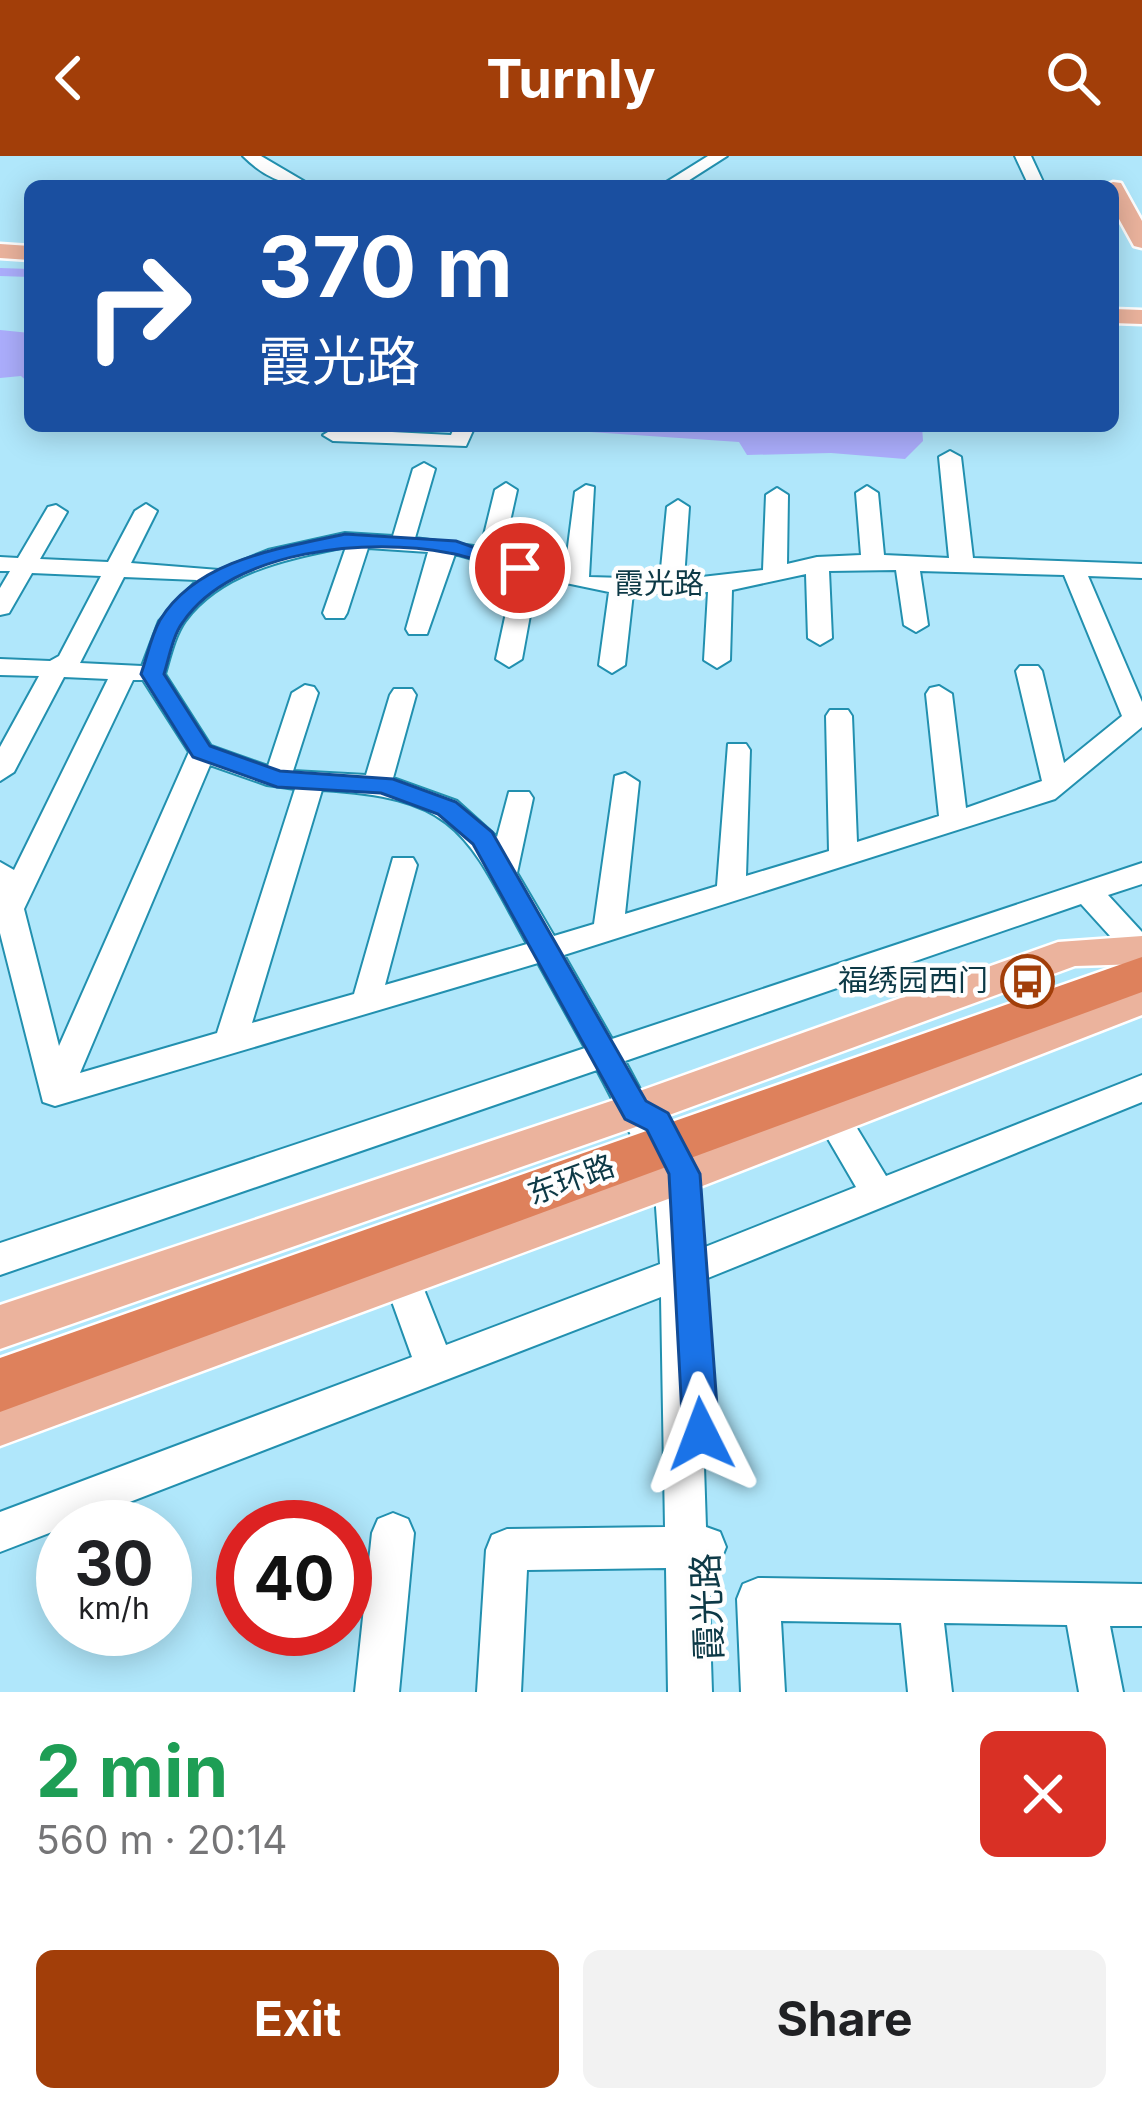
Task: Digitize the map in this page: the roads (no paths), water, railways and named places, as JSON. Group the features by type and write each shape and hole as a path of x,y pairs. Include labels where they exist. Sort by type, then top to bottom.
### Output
{"highway":[{"name":"东环路","path":"0,1385 396,1260 660,1144 1142,950"},
{"name":"东环路","path":"0,1356 660,1144 825,1105 1142,974"}],"main road":[{"path":"1119,185 1142,206"},
{"path":"1119,192 1142,242"},
{"path":"825,1105 1142,999"},
{"path":"0,1327 660,1144"},
{"path":"0,1422 396,1260"}],"street":[{"path":"251,156 293,180"},
{"path":"678,180 719,156"},
{"path":"333,435 459,442 463,432"},
{"path":"950,457 962,566"},
{"path":"403,541 424,469"},
{"path":"490,558 506,490"},
{"path":"574,581 586,492"},
{"path":"867,493 873,562"},
{"path":"776,574 777,495"},
{"path":"671,587 678,507"},
{"path":"0,772 56,670 70,660 146,511"},
{"path":"0,608 12,565 56,512"},
{"path":"335,613 359,541"},
{"name":"霞光路","path":"9,910 171,621 217,579 276,555 359,541 403,541 442,545 574,581 671,587 721,583 817,564 873,562 1142,571"},
{"path":"418,629 442,545"},
{"path":"907,563 916,625"},
{"path":"817,564 820,638"},
{"path":"12,565 210,574 217,579"},
{"path":"508,659 527,570"},
{"path":"55,1093 549,949 1045,793 1136,718 1074,571"},
{"path":"717,660 721,583"},
{"path":"612,665 622,585"},
{"path":"0,667 138,673 202,752 55,1093"},
{"path":"1029,671 1056,784"},
{"path":"277,779 305,694"},
{"path":"939,694 954,821"},
{"path":"377,785 403,695"},
{"path":"838,716 843,857"},
{"path":"731,892 737,750"},
{"name":"霞光路","path":"202,752 277,779 377,785 447,808 483,838 549,949 602,1053 660,1144 686,1271 696,1546 710,1692"},
{"path":"231,1041 311,781"},
{"path":"608,931 625,782"},
{"path":"503,873 519,798"},
{"path":"370,1001 369,982 403,865"},
{"path":"0,872 55,1093"},
{"path":"0,1258 1142,872"},
{"path":"1085,890 1142,950"},
{"path":"0,1532 686,1271 1142,1088"},
{"path":"825,1105 878,1194"},
{"path":"396,1260 435,1367"},
{"path":"376,1692 393,1533"},
{"path":"499,1692 507,1550 696,1546"},
{"name":"霞光路","path":"690,1692 696,1546"},
{"path":"763,1692 758,1599 1142,1605"},
{"path":"920,1601 930,1692"},
{"path":"1084,1604 1101,1692"}],"water":[{"path":"0,330 24,332 24,379 0,378"},
{"path":"591,432 922,432 923,441 905,459 831,453 747,455 739,442"}],"waterway":[{"path":"0,272 24,273"}],"place":[{"name":"福绣园西门","path":"1027,981"}]}
